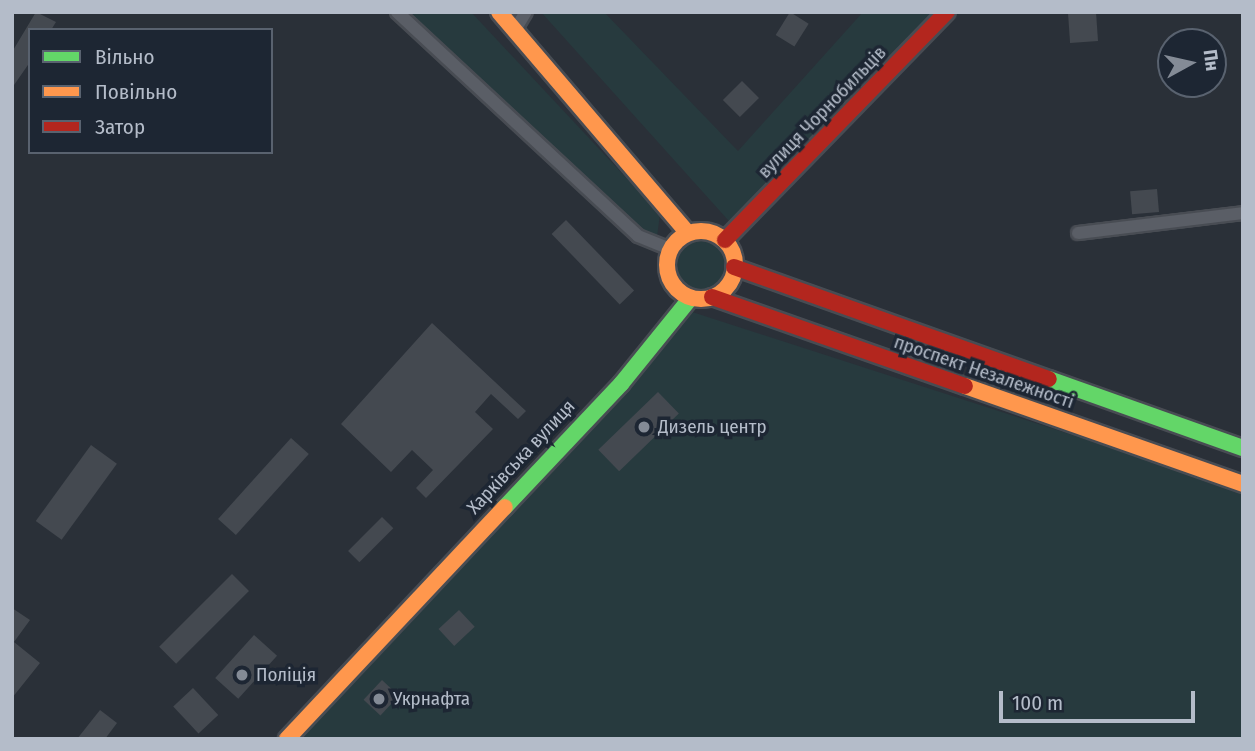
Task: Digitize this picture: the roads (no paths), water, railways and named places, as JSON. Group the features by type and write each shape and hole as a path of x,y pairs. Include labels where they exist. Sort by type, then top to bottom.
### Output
{"street":[{"path":"397,12 638,236 671,249"},
{"path":"499,12 686,231 711,231 725,240 734,267 726,287 712,297 689,300 671,280 671,249 686,231"},
{"path":"516,30 526,12"},
{"name":"вулиця Чорнобильців","path":"725,240 947,12"},
{"path":"1078,233 1243,213"},
{"name":"проспект Незалежності","path":"734,267 1243,448"},
{"name":"проспект Незалежності","path":"712,297 1243,484"},
{"name":"Харківська вулиця","path":"286,739 621,384 689,300"}],"place":[{"name":"Дизель центр","path":"644,427"},
{"name":"Поліція","path":"242,675"},
{"name":"Укрнафта","path":"379,699"}]}
